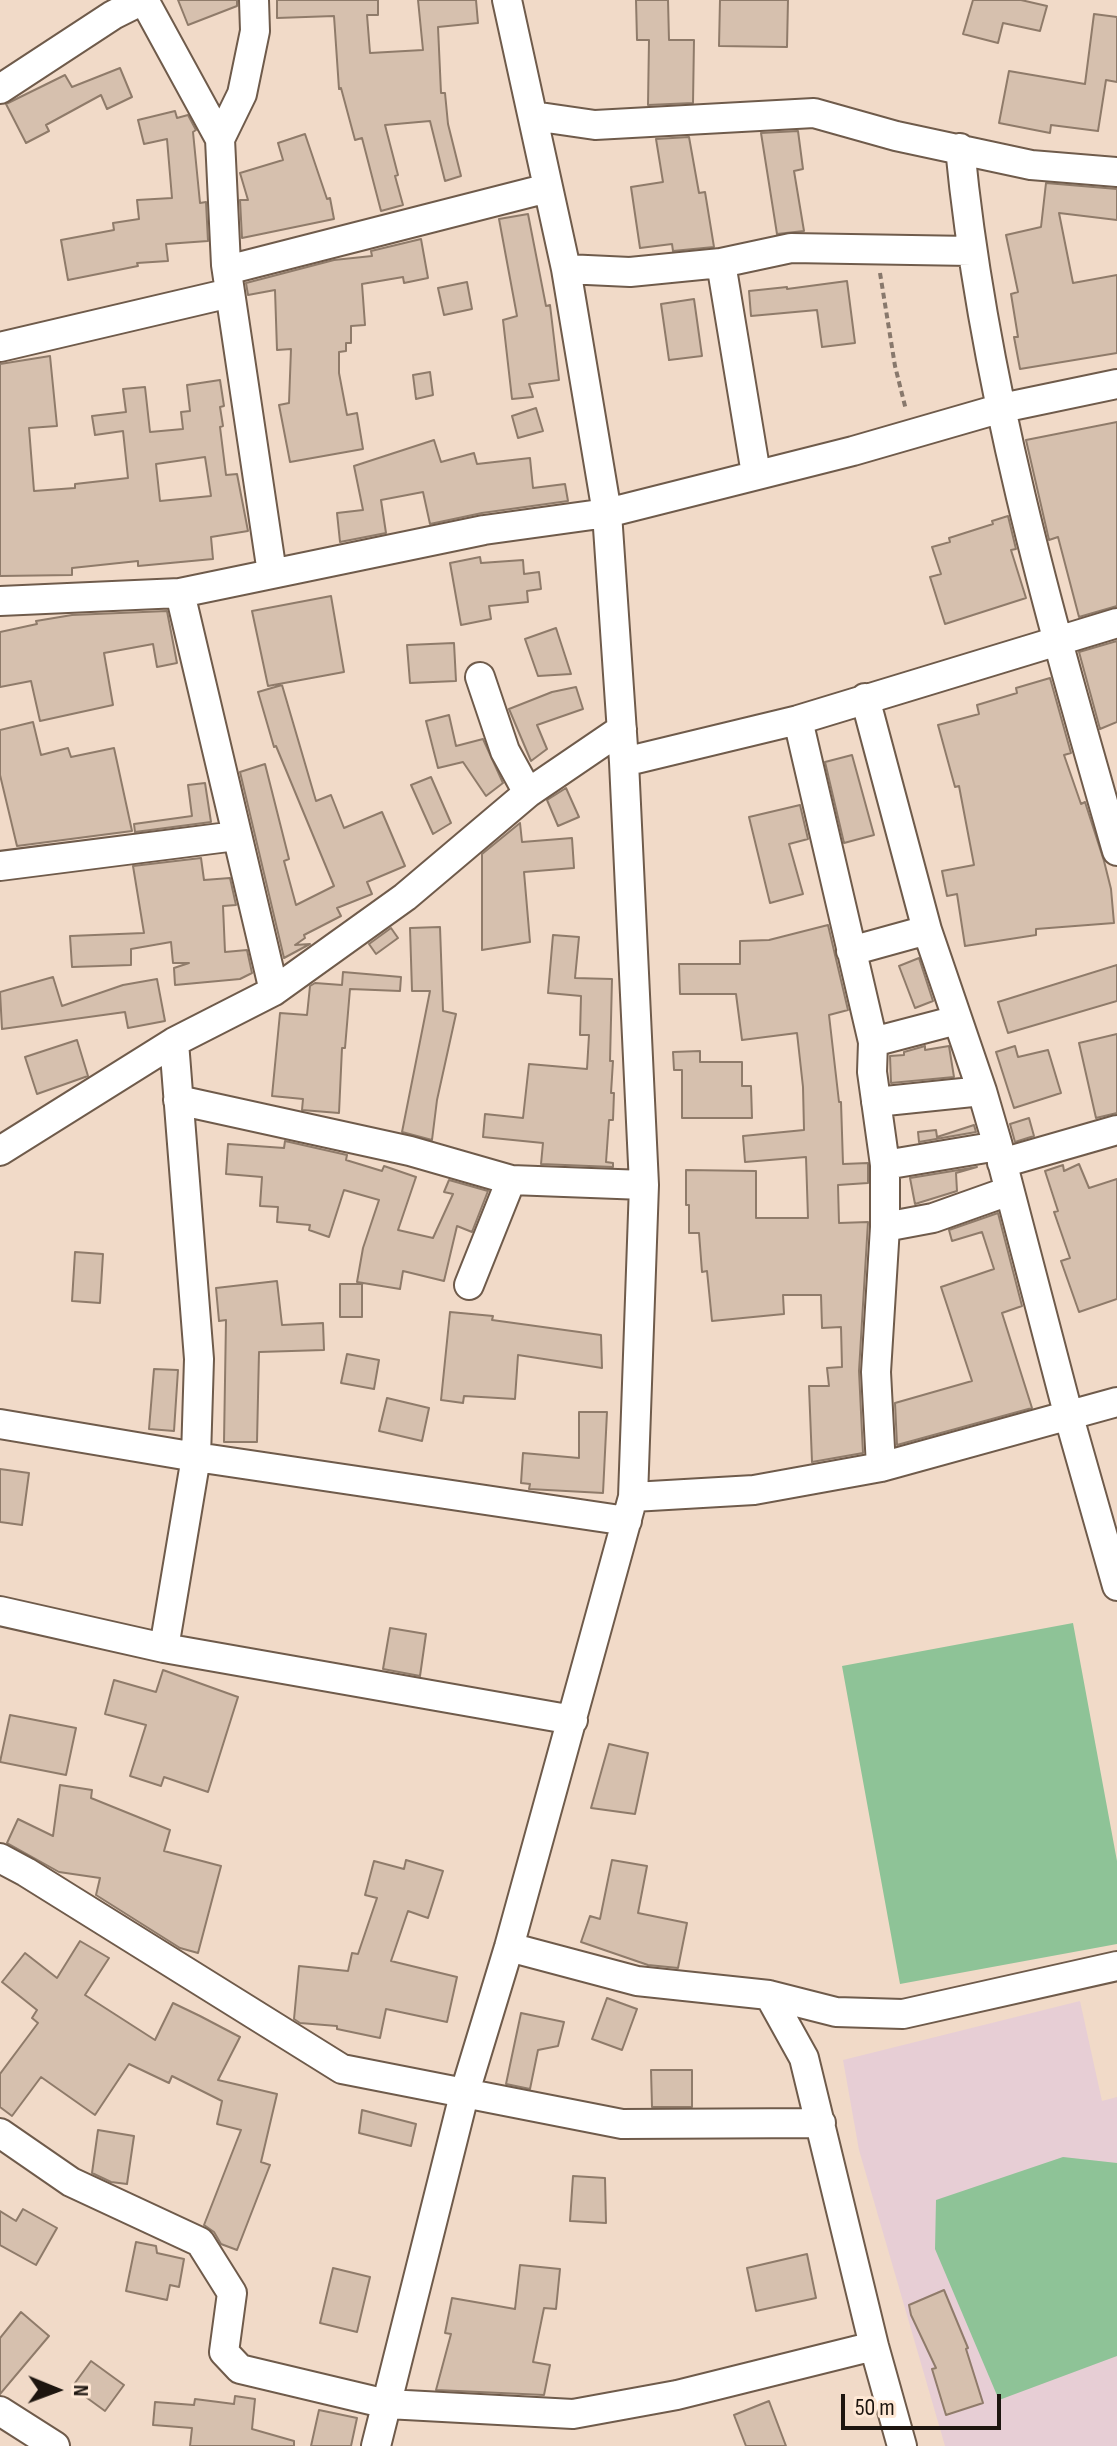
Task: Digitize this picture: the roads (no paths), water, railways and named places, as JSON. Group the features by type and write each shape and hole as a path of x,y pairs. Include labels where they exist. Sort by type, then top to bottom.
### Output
{"street":[{"path":"0,89 113,15 144,0 220,139 229,282 272,573"},
{"path":"220,139 242,94 255,31 254,0"},
{"path":"376,2446 464,2095 509,1947 630,1509 644,1185 624,762 607,513 566,269 507,0"},
{"path":"533,116 595,125 814,113 896,136 1031,165 1117,172"},
{"path":"960,148 971,251 1036,563 1117,851"},
{"path":"0,347 548,188"},
{"path":"566,269 630,272 721,263 791,248 971,251"},
{"path":"721,263 756,474"},
{"path":"0,601 180,593 484,530 607,513 1002,408 1117,384"},
{"path":"180,593 274,991"},
{"path":"624,762 798,720 1117,623"},
{"path":"480,677 505,751 528,793"},
{"path":"865,698 927,930 982,1091 1117,1586"},
{"path":"798,720 873,1042 872,1072 885,1165 885,1227 876,1372 881,1467"},
{"path":"3,1140 174,1042 274,991 405,897 528,793 622,729"},
{"path":"0,866 236,836"},
{"path":"851,951 927,930"},
{"path":"873,1042 957,1020"},
{"path":"164,1648 196,1457 199,1359 174,1042"},
{"path":"876,1102 982,1091"},
{"path":"178,1100 410,1151 511,1180 644,1185"},
{"path":"885,1165 1000,1155 1117,1130"},
{"path":"469,1285 511,1180"},
{"path":"885,1227 933,1218 1009,1191"},
{"path":"0,1424 196,1457 630,1509 881,1467 1117,1402"},
{"path":"0,1611 164,1648 573,1720"},
{"path":"0,1858 342,2069 622,2124 821,2123"},
{"path":"509,1947 637,1981 769,1995 836,2012 903,2014 1117,1966"},
{"path":"769,1995 804,2058 874,2346 902,2446"},
{"path":"0,2133 71,2182 200,2242 232,2293 224,2352 240,2369 387,2404 573,2414 677,2395 874,2346"},
{"path":"0,2411 55,2446"}]}
